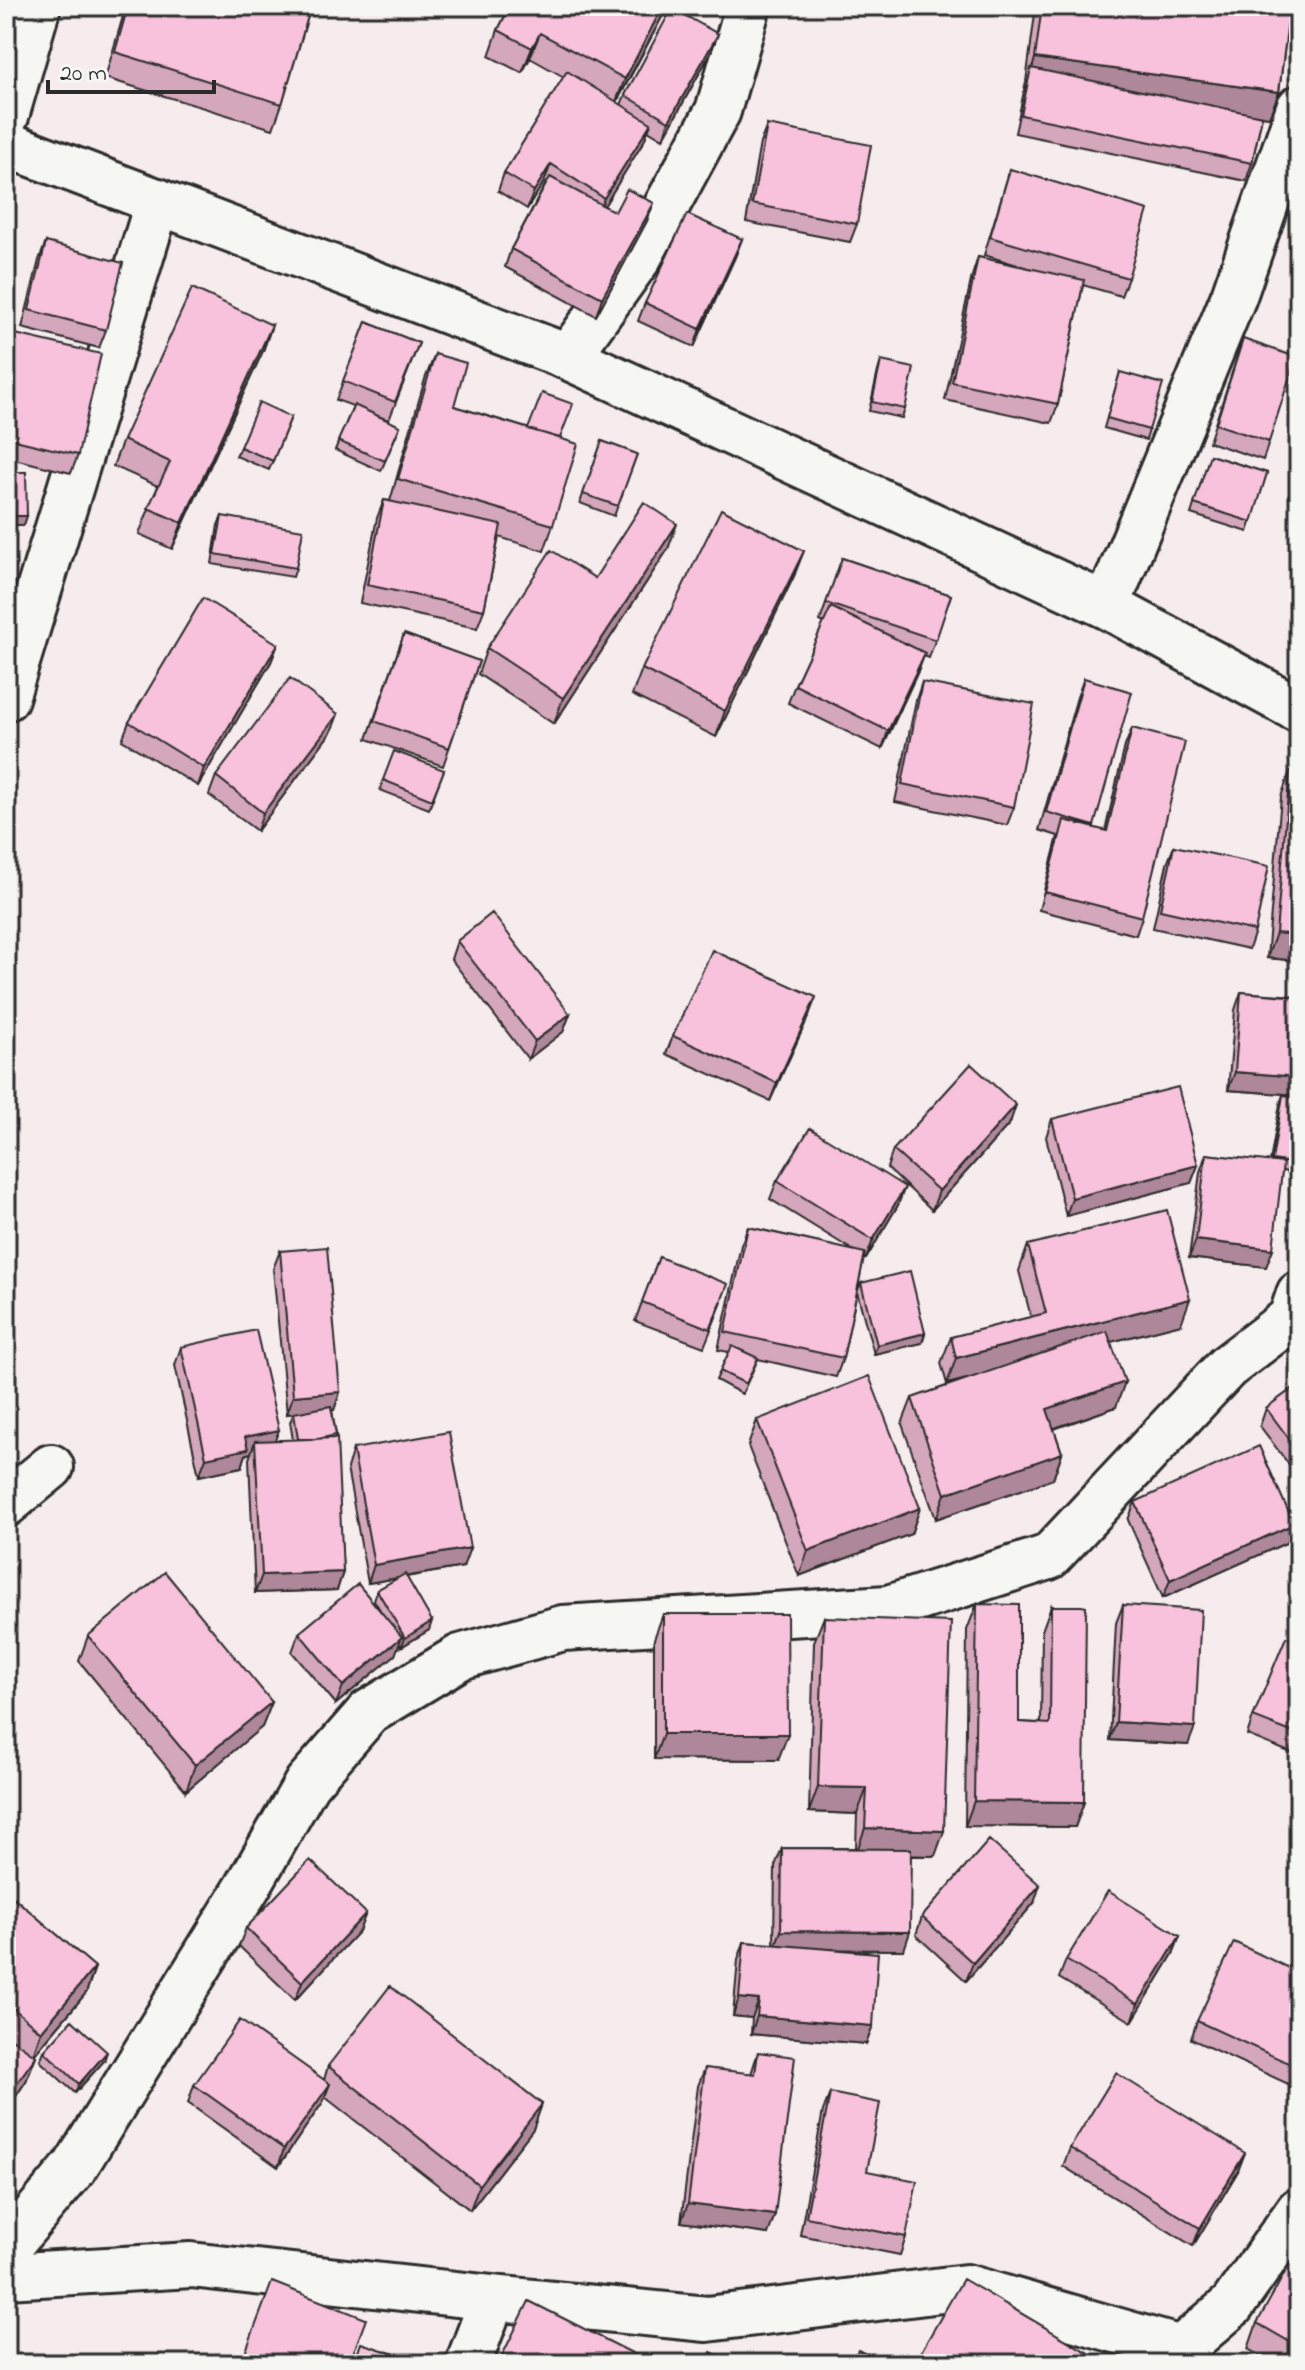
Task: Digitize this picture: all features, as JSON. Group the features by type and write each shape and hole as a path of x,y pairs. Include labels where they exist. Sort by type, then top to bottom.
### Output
{"street":[{"path":"6,116 38,6"},
{"path":"568,357 638,259 718,111 748,6"},
{"path":"1107,606 1234,296 1299,108"},
{"path":"6,144 568,357 1107,606 1299,710"},
{"path":"6,698 158,201"},
{"path":"6,2249 75,2167 247,1888 307,1783 369,1712 460,1657 563,1628 888,1608 1049,1557 1227,1367 1296,1311"},
{"path":"6,1504 51,1467"},
{"path":"6,2276 191,2265 707,2319 966,2287 1186,2356 1232,2305 1299,2210"},
{"path":"468,2364 493,2298"}],"building":[{"path":"128,6 311,6 282,104 115,52"},
{"path":"510,6 663,6 625,79 540,33 532,48 498,30"},
{"path":"1042,6 1290,6 1279,92 1035,58"},
{"path":"672,8 718,34 669,121 625,95"},
{"path":"1031,68 1262,116 1252,163 1021,115"},
{"path":"567,71 651,123 604,198 551,164 534,191 504,173"},
{"path":"767,125 871,145 857,224 752,204"},
{"path":"1010,169 1148,210 1128,278 990,237"},
{"path":"550,177 615,212 627,189 654,203 602,298 511,249"},
{"path":"687,214 742,239 700,329 645,303"},
{"path":"46,242 123,263 106,330 29,310"},
{"path":"978,257 1084,280 1058,404 952,382"},
{"path":"192,288 272,325 182,523 148,508 170,462 123,440"},
{"path":"366,322 419,343 395,402 343,381"},
{"path":"11,333 101,354 78,455 6,438 6,354"},
{"path":"1243,339 1296,357 1269,442 1216,424"},
{"path":"435,354 466,363 454,406 578,444 553,525 398,479"},
{"path":"881,361 914,368 905,409 872,402"},
{"path":"1120,372 1163,384 1149,430 1107,418"},
{"path":"542,393 573,404 560,438 528,429"},
{"path":"259,402 291,417 273,461 240,447"},
{"path":"354,405 400,426 385,461 338,441"},
{"path":"602,441 637,454 618,506 583,494"},
{"path":"1210,455 1267,473 1252,522 1194,504"},
{"path":"6,472 26,472 27,516 6,516"},
{"path":"384,500 501,525 484,610 367,585"},
{"path":"644,502 677,524 563,698 487,648 551,550 595,578"},
{"path":"721,509 804,551 725,711 642,669"},
{"path":"222,516 303,530 296,568 215,554"},
{"path":"842,558 951,595 936,640 826,603"},
{"path":"203,598 278,644 204,768 129,722"},
{"path":"831,607 925,653 888,731 795,685"},
{"path":"404,634 479,661 449,748 374,721"},
{"path":"290,678 338,714 263,813 216,776"},
{"path":"1084,678 1132,692 1094,826 1046,812"},
{"path":"922,682 1034,704 1014,807 902,784"},
{"path":"1132,728 1185,742 1142,917 1045,892 1064,820 1107,831"},
{"path":"394,751 444,770 432,800 383,780"},
{"path":"1290,771 1299,772 1299,935 1276,933"},
{"path":"1174,846 1269,866 1255,931 1160,910"},
{"path":"492,913 570,1014 535,1041 457,941"},
{"path":"712,950 816,997 777,1083 673,1036"},
{"path":"1241,992 1299,997 1299,1077 1235,1072"},
{"path":"971,1064 1016,1105 939,1191 893,1150"},
{"path":"1178,1087 1198,1165 1072,1198 1052,1119"},
{"path":"1283,1095 1299,1097 1299,1164 1272,1160"},
{"path":"810,1128 905,1187 873,1240 777,1181"},
{"path":"1206,1154 1283,1163 1273,1249 1196,1240"},
{"path":"1167,1210 1190,1299 956,1358 951,1337 1046,1313 1028,1245"},
{"path":"748,1227 865,1253 843,1358 725,1332"},
{"path":"327,1247 340,1392 293,1396 280,1251"},
{"path":"659,1257 728,1284 710,1329 642,1302"},
{"path":"910,1271 925,1333 877,1345 861,1283"},
{"path":"256,1330 279,1430 245,1437 248,1449 206,1458 181,1347"},
{"path":"1107,1331 1125,1382 1047,1409 1062,1453 945,1494 912,1398"},
{"path":"732,1346 758,1358 746,1384 720,1371"},
{"path":"869,1376 920,1508 808,1551 757,1420"},
{"path":"1299,1384 1299,1452 1266,1408"},
{"path":"331,1406 336,1435 298,1439 294,1413"},
{"path":"449,1432 470,1548 374,1565 353,1449"},
{"path":"337,1438 343,1572 262,1575 255,1441"},
{"path":"1259,1446 1294,1524 1170,1580 1135,1502"},
{"path":"165,1572 272,1702 195,1765 88,1636"},
{"path":"405,1574 432,1621 405,1638 377,1590"},
{"path":"358,1584 402,1637 343,1686 299,1633"},
{"path":"977,1604 1019,1605 1019,1722 1050,1724 1051,1606 1086,1606 1084,1802 974,1801"},
{"path":"1123,1605 1201,1610 1195,1727 1116,1722"},
{"path":"663,1614 787,1614 788,1734 663,1734"},
{"path":"824,1617 951,1622 944,1831 865,1828 867,1788 818,1787"},
{"path":"1286,1637 1299,1642 1299,1735 1253,1717"},
{"path":"989,1840 1040,1885 973,1963 922,1917"},
{"path":"782,1848 911,1849 910,1932 781,1931"},
{"path":"310,1860 366,1913 302,1982 246,1928"},
{"path":"6,1891 95,1967 41,2032 6,2002"},
{"path":"1108,1891 1180,1936 1138,2004 1066,1960"},
{"path":"744,1942 878,1953 873,2026 757,2016 759,2000 739,1998"},
{"path":"1234,1942 1299,1973 1299,2068 1197,2021"},
{"path":"390,1986 542,2104 479,2185 328,2066"},
{"path":"72,2020 107,2052 79,2084 44,2051"},
{"path":"240,2020 330,2084 284,2149 194,2085"},
{"path":"6,2035 36,2056 6,2098"},
{"path":"758,2052 795,2057 775,2215 688,2204 705,2068 755,2074"},
{"path":"1116,2073 1245,2153 1200,2228 1070,2148"},
{"path":"830,2093 880,2103 867,2171 917,2181 906,2237 806,2217"},
{"path":"1294,2256 1299,2259 1299,2347 1257,2323"},
{"path":"963,2279 1107,2364 918,2364 915,2362"},
{"path":"272,2282 366,2319 349,2364 241,2364"},
{"path":"529,2301 640,2357 637,2364 498,2364"},
{"path":"361,2343 425,2364 354,2364"},
{"path":"858,2350 885,2364 850,2364"},
{"path":"711,2352 735,2364 706,2364"}]}
